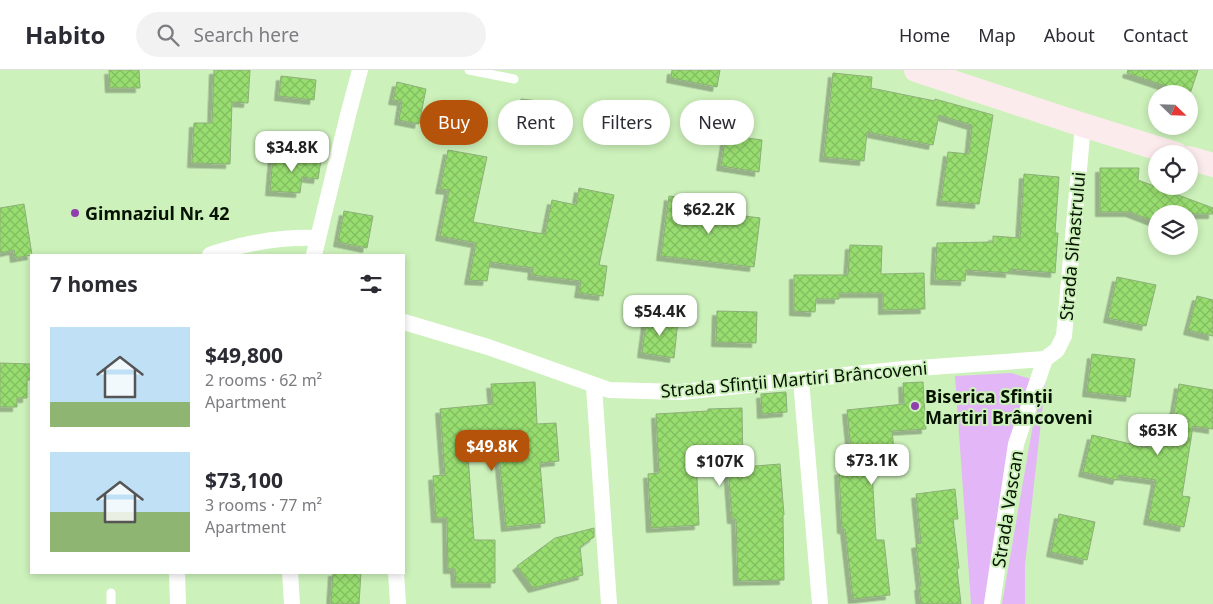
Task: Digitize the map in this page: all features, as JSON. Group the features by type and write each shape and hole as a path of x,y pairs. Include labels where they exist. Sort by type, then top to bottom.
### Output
{"street":[{"path":"314,254 360,70"},
{"path":"916,70 1148,145"},
{"name":"Strada Sihastrului","path":"1045,359 1057,350 1064,336 1083,125"},
{"path":"1198,161 1213,165"},
{"path":"212,254 265,240 296,237 318,238"},
{"name":"Strada Sfinții Martiri Brâncoveni","path":"405,322 488,347 608,390 681,392 903,369 1045,359"},
{"name":"Strada Vascan","path":"992,604 1016,444 1045,359"},
{"path":"801,380 820,604"},
{"path":"594,386 609,604"},
{"path":"178,574 178,604"},
{"path":"290,574 292,604"},
{"path":"396,574 398,604"}],"lane":[{"path":"469,70 514,79"},
{"path":"111,594 111,604"}],"shaded area":[{"path":"1011,373 1031,379 985,604 971,604 955,376"},
{"path":"1046,377 1025,565 1025,604 1002,604 1032,430"}],"building":[{"path":"109,70 139,70 140,88 110,88"},
{"path":"214,70 250,70 248,103 232,102 230,164 192,163 194,123 212,123"},
{"path":"672,70 720,70 717,87 671,78"},
{"path":"1128,70 1198,70 1193,85 1163,85 1127,73"},
{"path":"833,73 872,77 871,88 935,101 935,99 993,115 979,204 941,201 948,152 969,154 972,125 939,115 933,145 867,132 864,161 824,157"},
{"path":"281,76 316,80 314,100 279,96"},
{"path":"397,82 426,89 424,100 420,100 419,124 399,120 402,101 393,100"},
{"path":"754,139 762,140 759,172 721,166 724,145 754,145"},
{"path":"448,150 487,157 473,222 545,234 552,200 576,205 579,188 614,195 599,265 607,266 603,296 579,293 581,281 532,275 533,268 490,262 487,281 469,280 476,243 440,236 449,190 440,189"},
{"path":"273,156 321,160 318,179 302,177 300,193 270,191"},
{"path":"1100,168 1139,168 1138,180 1148,184 1148,195 1178,195 1213,208 1213,214 1198,214 1198,205 1148,205 1148,219 1130,212 1100,212"},
{"path":"1024,174 1059,177 1055,233 1058,233 1055,273 1010,269 1010,273 966,270 965,281 935,280 937,243 993,242 993,236 1020,238"},
{"path":"669,196 693,199 692,209 760,218 754,267 661,256"},
{"path":"24,204 32,254 30,255 15,258 14,250 0,253 0,208"},
{"path":"344,211 373,216 367,248 338,242"},
{"path":"850,245 882,246 881,274 924,273 925,309 883,310 883,293 839,293 839,299 816,299 815,312 794,311 794,275 848,275"},
{"path":"1117,277 1156,285 1146,326 1108,318"},
{"path":"1197,296 1213,300 1213,336 1188,330"},
{"path":"717,311 757,312 756,343 716,342"},
{"path":"647,316 678,320 674,358 642,353"},
{"path":"1092,354 1135,359 1130,397 1087,392"},
{"path":"0,363 30,364 30,380 27,380 27,398 17,398 17,407 0,407"},
{"path":"535,382 537,424 556,423 559,461 540,463 545,523 506,527 499,454 468,455 474,540 495,540 495,583 456,583 455,569 448,569 447,518 436,518 433,476 445,475 440,409 493,404 491,384"},
{"path":"923,382 926,429 892,431 894,449 871,452 876,540 884,540 890,595 853,599 845,529 842,529 839,471 853,470 847,410 904,404 903,383"},
{"path":"1179,384 1213,390 1213,429 1193,426 1182,496 1190,497 1184,527 1148,520 1156,480 1119,475 1117,480 1083,472 1092,435 1148,448 1151,428 1171,431"},
{"path":"786,392 787,412 762,414 761,394"},
{"path":"742,408 743,467 780,464 784,515 784,580 738,581 736,519 732,519 727,453 696,455 699,525 651,528 648,474 659,473 656,414"},
{"path":"955,489 958,519 953,519 961,604 921,604 916,544 921,543 916,494"},
{"path":"1059,514 1095,522 1087,560 1051,552"},
{"path":"594,528 594,537 580,547 583,575 533,588 517,566 555,538"},
{"path":"333,574 361,574 359,604 331,604"}],"place":[{"name":"Gimnaziul Nr. 42","path":"75,213"},
{"name":"Biserica Sfinții Martiri Brâncoveni","path":"915,406"}]}
